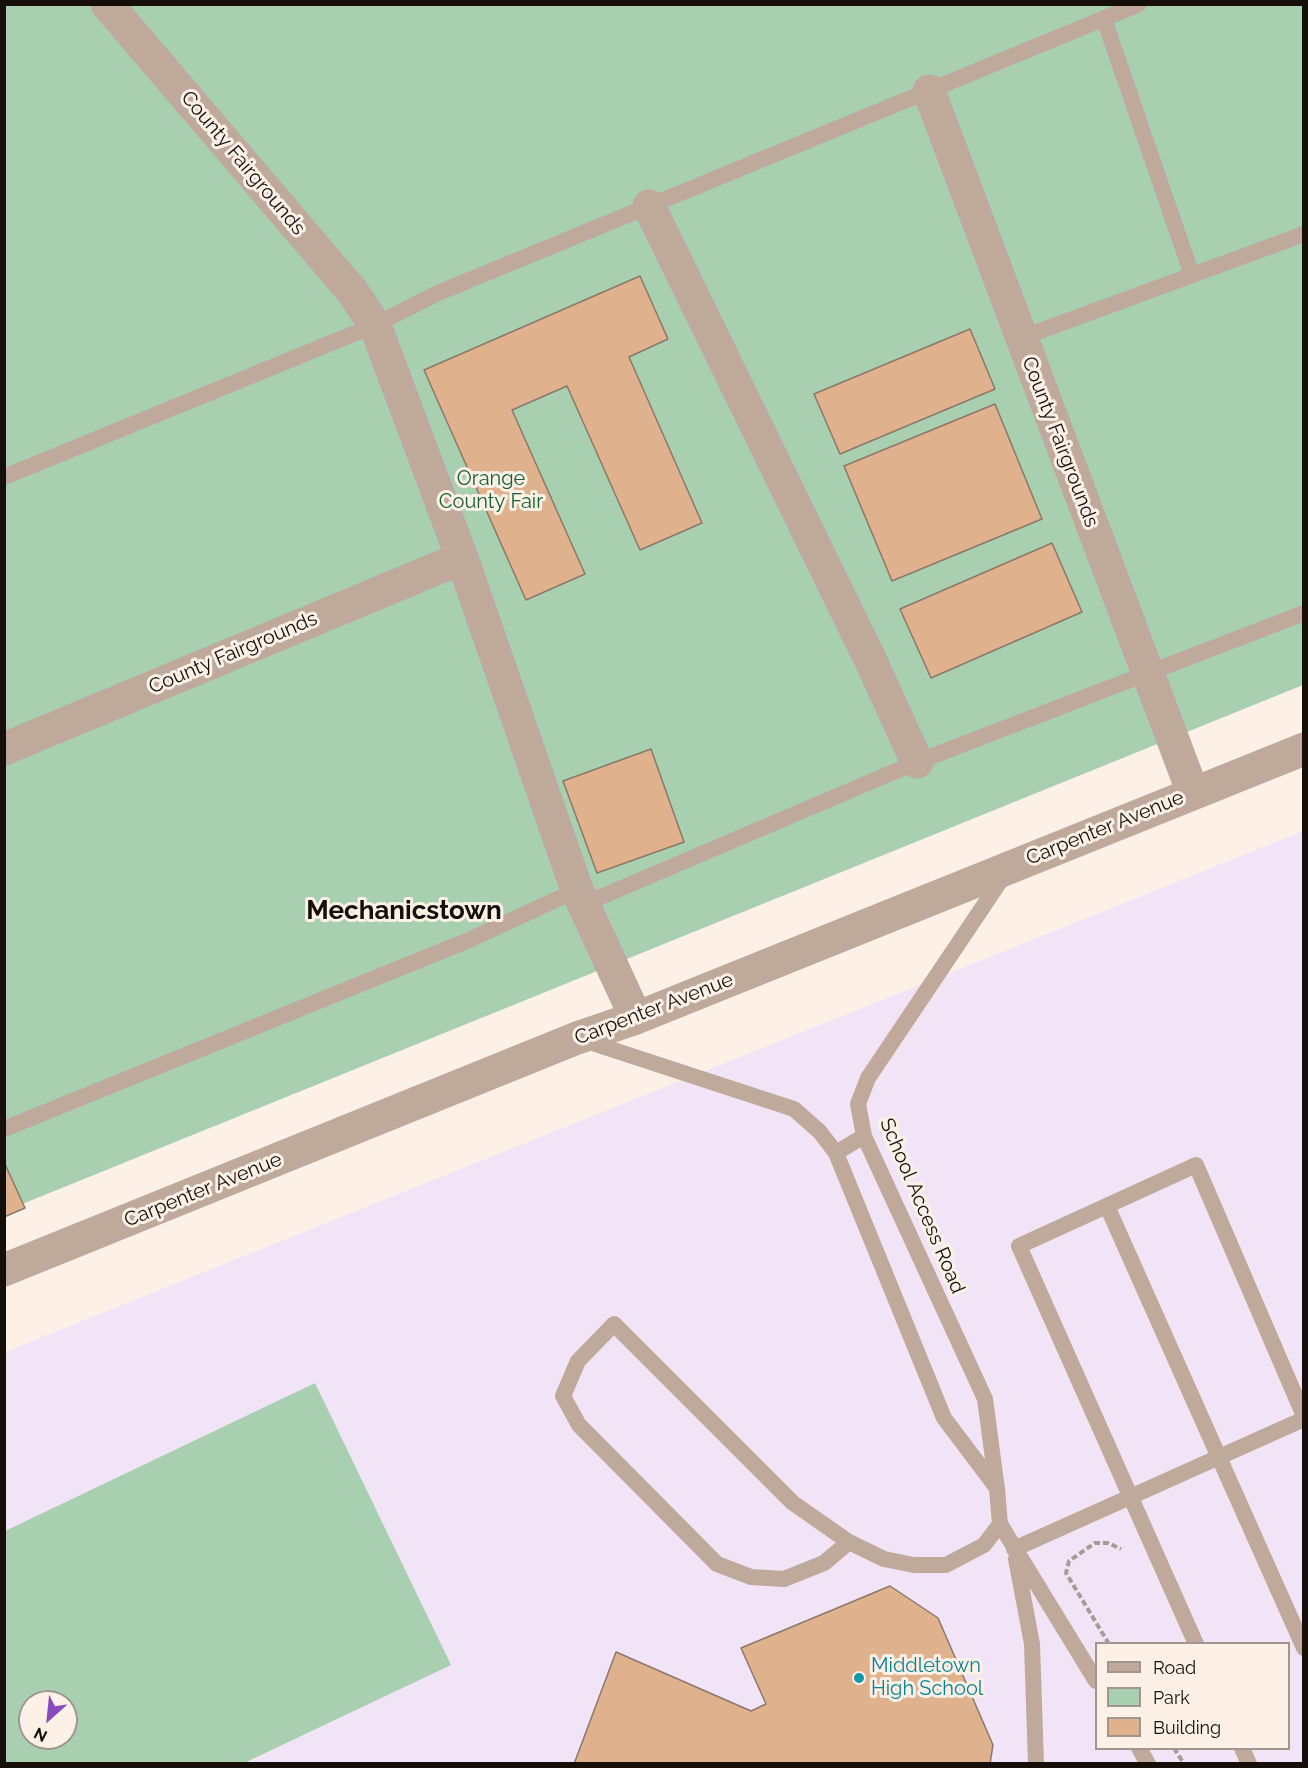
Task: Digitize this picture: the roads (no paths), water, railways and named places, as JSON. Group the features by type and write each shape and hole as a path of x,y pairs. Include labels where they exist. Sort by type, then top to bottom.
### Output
{"street":[{"name":"County Fairgrounds","path":"108,4 344,282 375,325 462,558 580,897 636,1018"},
{"name":"County Fairgrounds","path":"929,91 1193,793"},
{"path":"649,206 870,659 917,762"},
{"name":"County Fairgrounds","path":"4,748 462,558"},
{"name":"Carpenter Avenue","path":"4,1270 577,1038 636,1018 1304,749"}],"lane":[{"path":"4,477 375,325 438,293 1139,4"},
{"path":"1104,19 1192,275"},
{"path":"1021,338 1304,234"},
{"path":"4,1129 469,940 917,762 1304,613"},
{"name":"School Access Road","path":"1010,866 868,1078 858,1104 864,1136 985,1399 1000,1524 1095,1679"},
{"path":"577,1038 794,1109 820,1132 836,1154 944,1418 997,1489"},
{"path":"836,1154 864,1136"},
{"path":"1014,1549 1131,1497 1304,1417 1196,1165 1019,1246 1131,1497 1195,1642"},
{"path":"1107,1206 1304,1648"},
{"path":"849,1542 824,1563 784,1579 751,1577 717,1564 579,1425 563,1396 578,1361 614,1324 793,1503 849,1542 884,1558 914,1565 946,1565 984,1545 1000,1524"},
{"name":"School Access Road","path":"1014,1549 1032,1644 1036,1764"},
{"path":"1140,1750 1148,1764"},
{"path":"1242,1750 1249,1764"}],"place":[{"name":"Middletown High School","path":"859,1678"}],"district":[{"name":"Mechanicstown","path":"404,911"}],"park label":[{"name":"Orange County Fair","path":"491,490"}]}
